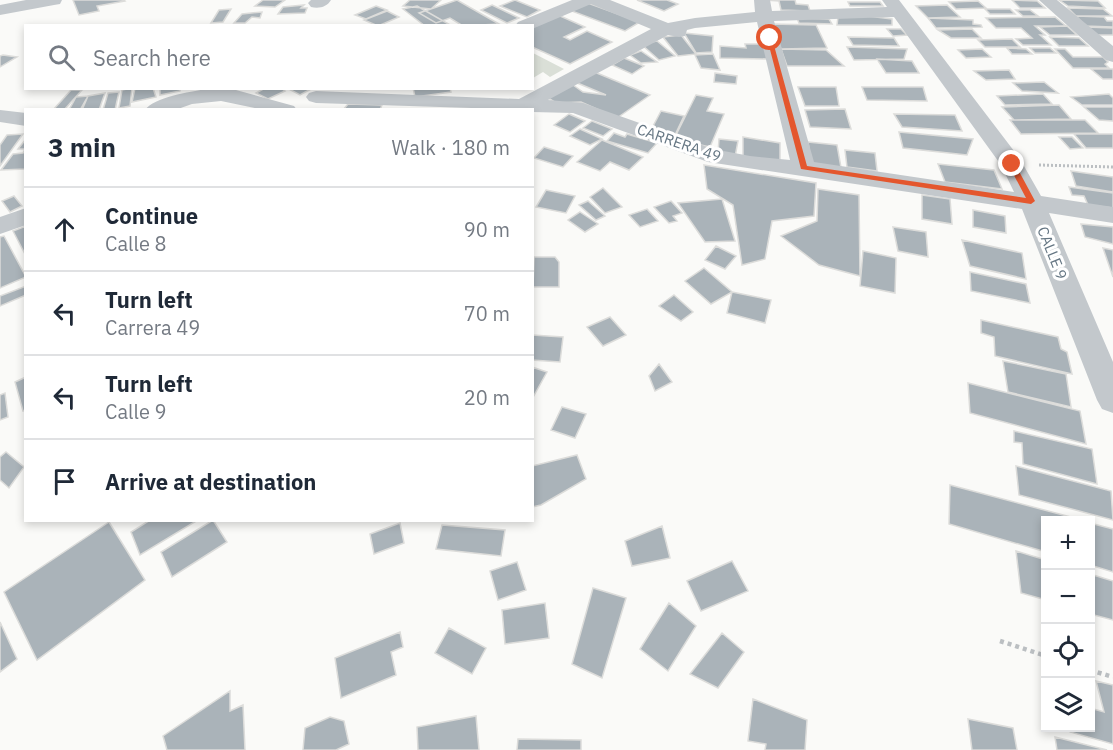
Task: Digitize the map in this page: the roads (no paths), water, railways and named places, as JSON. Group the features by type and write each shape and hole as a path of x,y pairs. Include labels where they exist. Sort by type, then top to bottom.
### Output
{"street":[{"path":"0,10 54,0"},
{"path":"529,24 587,0"},
{"path":"595,0 666,29 770,38"},
{"path":"1047,0 1113,56"},
{"path":"518,108 666,29 763,8 894,6"},
{"name":"CALLE 9","path":"894,6 1012,164 1031,201 1113,400"},
{"path":"763,8 804,168"},
{"path":"299,108 316,97 336,90"},
{"path":"159,108 174,101 213,94 245,96 281,108"},
{"name":"CARRERA 49","path":"316,97 518,108 576,107 708,155 750,164 804,168 1113,215"},
{"path":"0,116 24,120"},
{"path":"0,226 24,217"}]}
